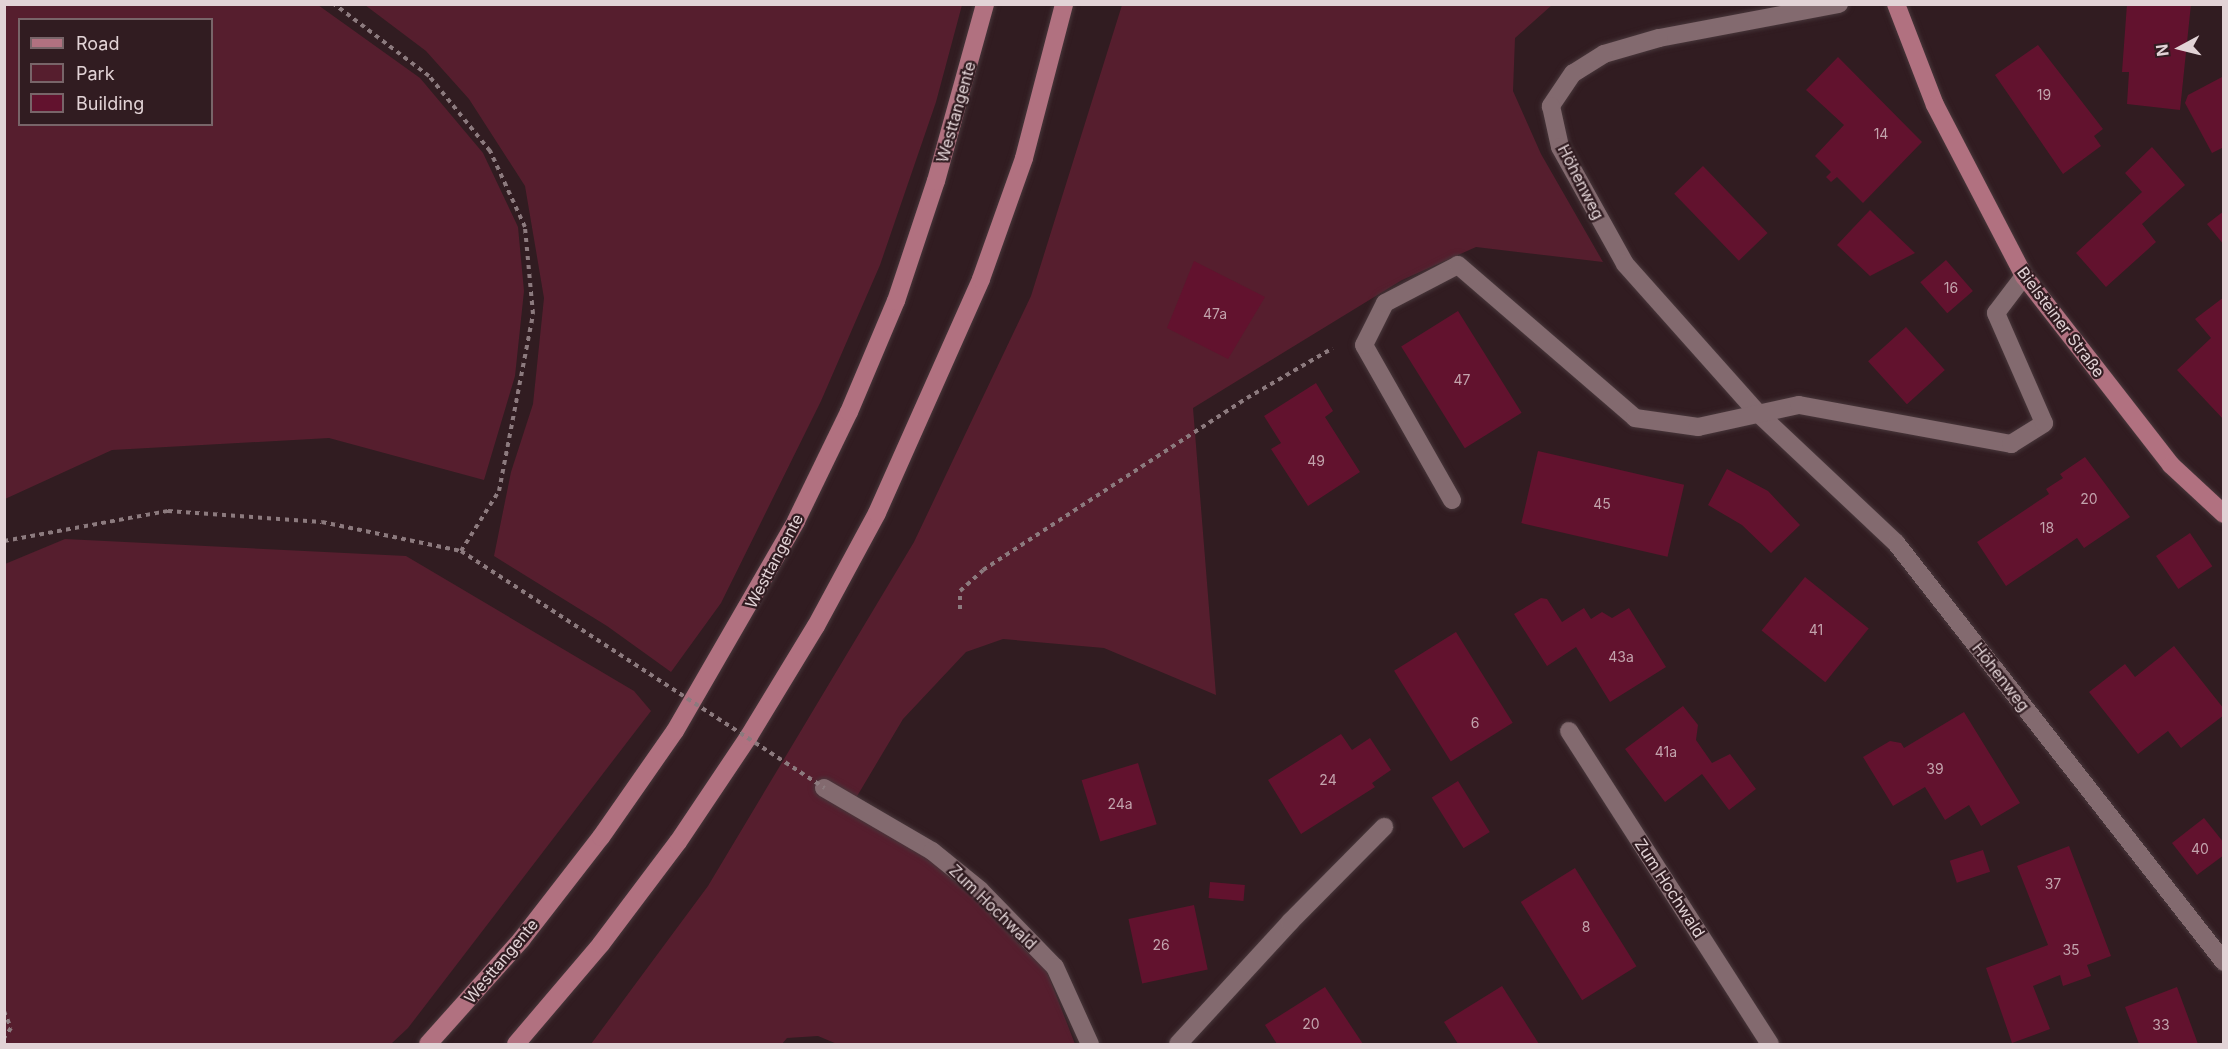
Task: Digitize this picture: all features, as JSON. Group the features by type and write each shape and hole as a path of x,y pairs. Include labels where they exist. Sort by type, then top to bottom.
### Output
{"main road":[{"name":"Westtangente","path":"428,1044 521,940 601,837 675,731 796,521 849,412 896,301 936,181 985,4"},
{"path":"516,1044 601,944 684,832 810,636 877,513 931,398 985,268 1024,158 1064,4"},
{"name":"Bielsteiner Straße","path":"1896,4 1935,105 2024,276 2171,465 2223,514"}],"street":[{"name":"Höhenweg","path":"1839,4 1659,38 1604,54 1573,73 1551,106 1560,147 1625,264 1757,411 1896,543 2223,962"},
{"path":"1452,500 1364,345 1385,303 1458,265 1635,418 1698,427 1757,411 1799,405 2011,444 2044,423 1996,314 2024,276"},
{"name":"Zum Hochwald","path":"1569,731 1770,1044"},
{"name":"Zum Hochwald","path":"824,788 932,851 980,890 1054,968 1090,1044"},
{"path":"1178,1044 1290,922 1384,827"}],"path":[{"path":"334,4 429,76 490,151 525,227 532,314 499,491 461,551"},
{"path":"960,609 960,591 983,570 1247,398 1375,323"},
{"path":"4,541 168,511 321,522 461,551 824,788"},
{"path":"4,1011 10,1028 4,1038"}],"green space":[{"path":"4,5 318,5 420,78 483,153 518,227 524,291 515,376 484,480 329,438 112,450 5,499"},
{"path":"365,5 962,5 936,102 880,265 821,401 721,603 671,672 607,626 494,556 511,472 533,404 544,298 525,186 469,99 426,51"},
{"path":"1122,5 1552,5 1515,38 1513,91 1541,154 1603,262 1476,247 1402,280 1193,408 1216,695 1104,648 1003,639 966,652 903,719 850,808 943,866 1039,951 1075,1044 837,1044 818,1036 787,1038 782,1044 591,1044 708,886 914,542 1031,296"},
{"path":"65,539 406,556 634,691 651,711 408,1028 391,1044 5,1044 5,564"}],"building":[{"path":"2127,4 2191,4 2180,110 2127,104 2129,72 2122,72"},
{"path":"2038,45 2103,129 2094,136 2101,146 2063,174 1995,75"},
{"path":"1838,57 1922,142 1863,203 1837,177 1831,182 1826,177 1831,172 1815,156 1844,125 1806,90"},
{"path":"2224,76 2224,147 2212,153 2185,103 2188,95"},
{"path":"2152,147 2185,185 2142,224 2156,242 2106,287 2076,253 2142,192 2125,173"},
{"path":"1703,166 1768,233 1739,261 1674,194"},
{"path":"1870,210 1915,253 1870,276 1837,245"},
{"path":"2224,211 2224,245 2207,224"},
{"path":"1946,260 1973,291 1947,313 1920,282"},
{"path":"1194,261 1265,297 1228,359 1167,328"},
{"path":"2224,297 2224,420 2177,370 2211,338 2195,319"},
{"path":"1458,311 1522,413 1465,448 1401,347"},
{"path":"1906,327 1945,370 1907,404 1868,361"},
{"path":"1316,383 1333,411 1325,417 1360,472 1308,506 1271,449 1281,443 1264,416"},
{"path":"1538,451 1684,485 1668,557 1521,523"},
{"path":"2085,457 2130,517 2084,548 2077,538 2006,586 1977,542 2049,494 2046,489 2063,478 2060,474"},
{"path":"1727,469 1768,491 1800,525 1771,553 1742,525 1708,505"},
{"path":"2190,533 2212,566 2178,589 2156,556"},
{"path":"1805,577 1869,629 1825,682 1762,631"},
{"path":"1541,598 1547,599 1562,622 1584,608 1591,619 1602,612 1612,618 1629,608 1666,667 1610,702 1576,647 1547,666 1514,614"},
{"path":"1456,632 1513,723 1451,761 1394,671"},
{"path":"2174,646 2224,709 2224,715 2181,748 2168,731 2138,754 2089,692 2125,664 2135,677"},
{"path":"1683,706 1698,725 1696,740 1712,763 1730,754 1756,789 1729,810 1702,774 1665,802 1625,749"},
{"path":"1964,712 2020,803 1981,826 1969,805 1945,820 1925,787 1893,806 1863,757 1890,741 1901,743 1904,748"},
{"path":"1341,734 1352,750 1370,738 1391,770 1372,783 1375,787 1301,834 1268,780"},
{"path":"1138,763 1157,824 1100,841 1082,780"},
{"path":"1458,781 1490,832 1464,848 1432,797"},
{"path":"2204,818 2224,843 2224,855 2197,875 2172,843"},
{"path":"2069,846 2111,956 2087,965 2091,976 2063,986 2060,975 2033,986 2050,1029 2012,1043 1986,968 2048,945 2017,866"},
{"path":"1983,850 1990,872 1957,883 1950,861"},
{"path":"1575,868 1636,966 1582,1000 1521,902"},
{"path":"1210,882 1245,885 1243,901 1209,898"},
{"path":"1194,905 1208,970 1142,983 1128,919"},
{"path":"1502,986 1539,1044 1458,1044 1444,1022"},
{"path":"1325,987 1363,1044 1277,1044 1265,1025"},
{"path":"2177,987 2198,1044 2139,1044 2125,1007"}]}
